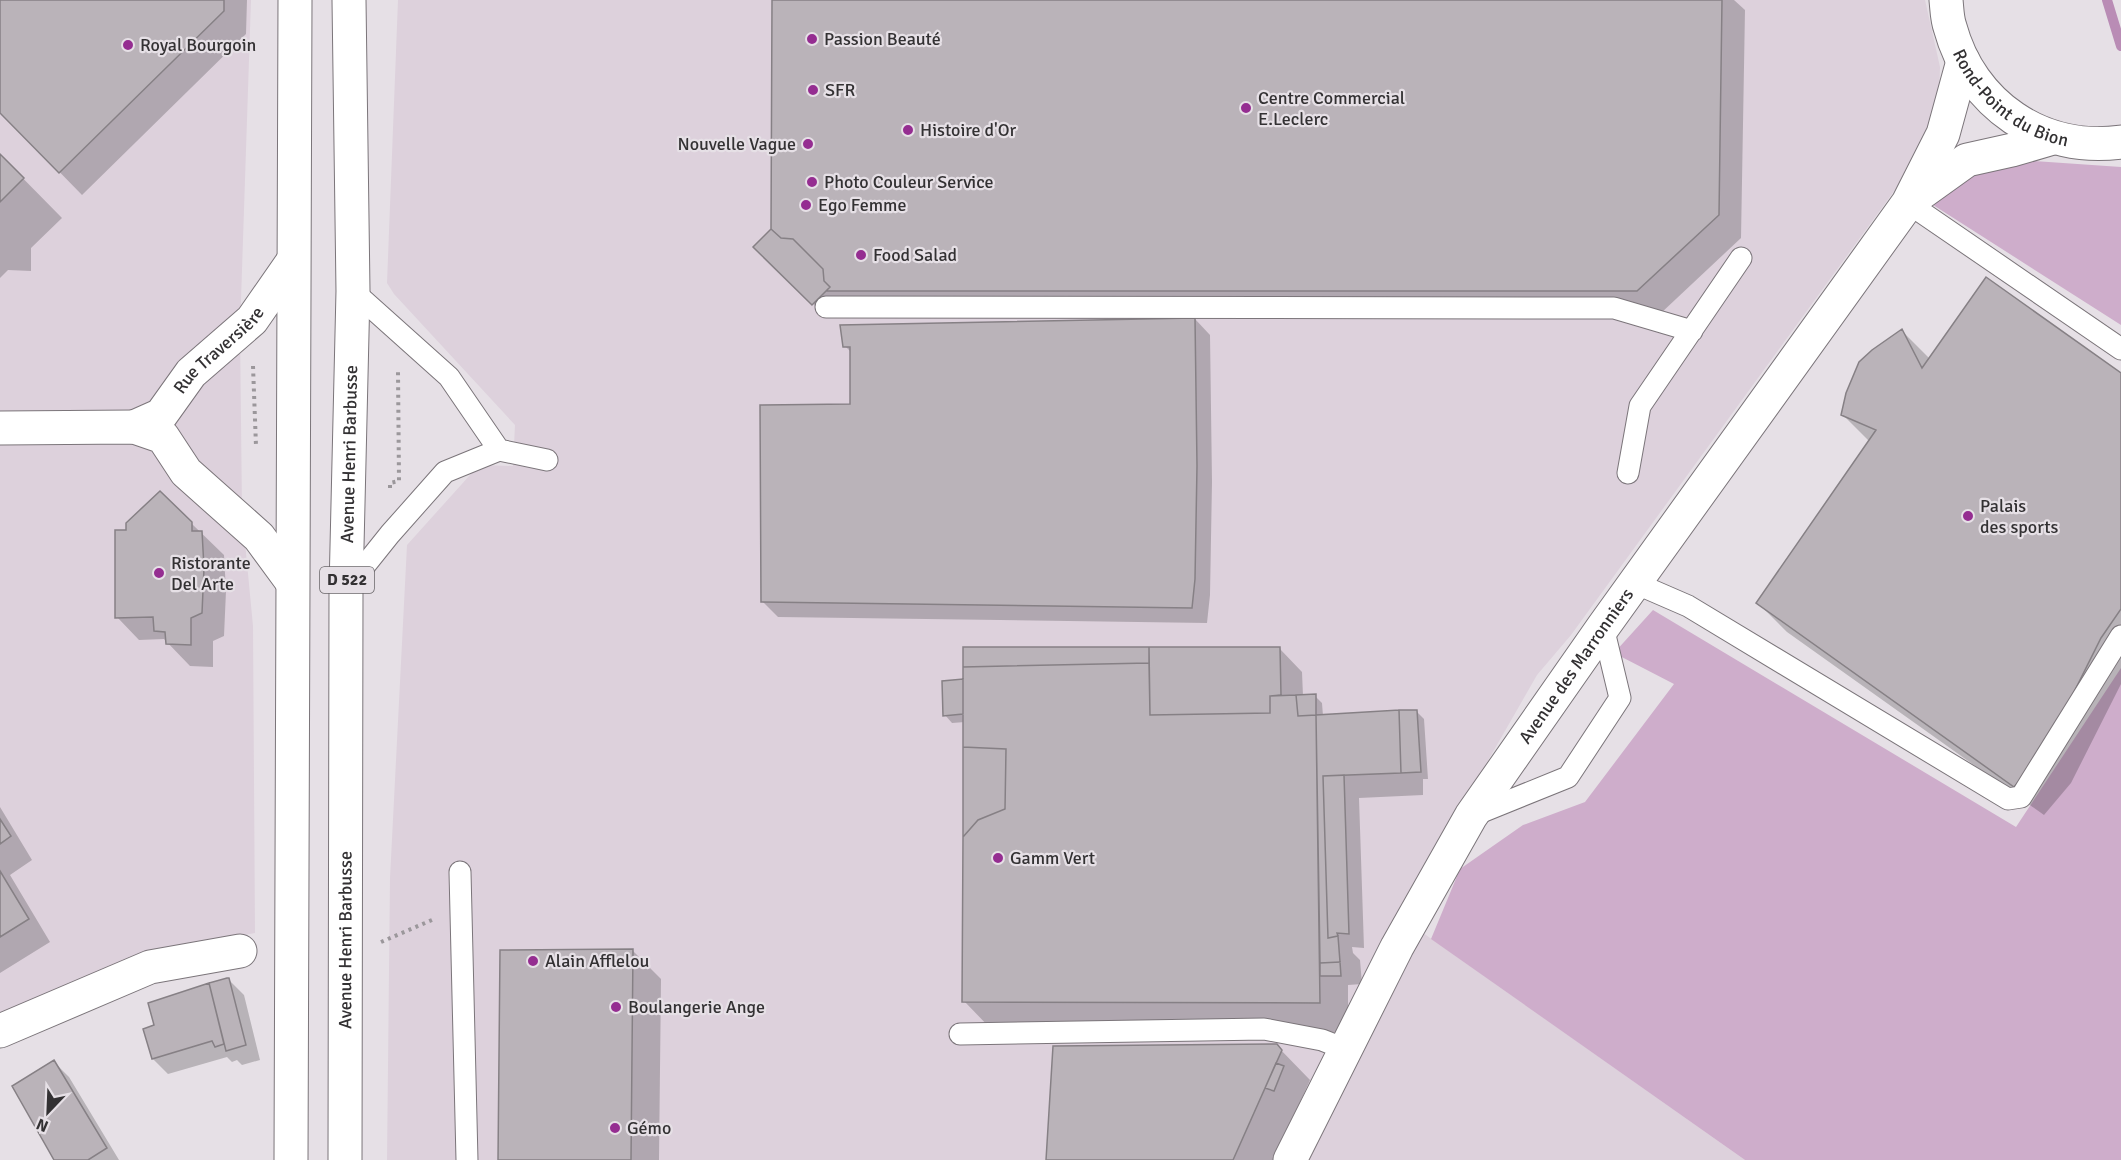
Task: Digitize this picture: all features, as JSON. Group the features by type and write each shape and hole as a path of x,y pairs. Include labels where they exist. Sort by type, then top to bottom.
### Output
{"main road":[{"path":"291,1160 295,0"},
{"name":"Avenue Henri Barbusse","path":"345,1160 346,589 353,291 349,0"},
{"name":"Rond-Point du Bion","path":"1946,0 1949,26 1963,62 1986,95 2017,121 2053,138 2099,145 2121,142"},
{"name":"Avenue des Marronniers","path":"1290,1160 1397,947 1471,816 1603,627 1908,203 1943,134 1963,62"},
{"name":"Avenue des Marronniers","path":"1908,203 1966,160 2053,138"},
{"name":"Rue Traversière","path":"134,427 161,415 191,373 252,320 293,261"},
{"name":"Rue Traversière","path":"0,428 134,427 163,437 186,472 259,537 292,582"},
{"path":"0,1031 150,967 240,951"}],"lane":[{"path":"1908,203 2121,349"},
{"path":"1628,473 1640,406 1741,258"},
{"path":"353,291 449,377 499,450"},
{"path":"826,307 1614,308 1692,330"},
{"path":"346,589 390,534 445,472 499,450 547,460"},
{"path":"1635,583 1688,606 2008,799 2021,796 2121,636"},
{"path":"1471,816 1568,777 1620,698 1603,627"},
{"path":"460,872 467,1160"},
{"path":"960,1034 1264,1029 1322,1040 1345,1049"}],"path":[{"path":"375,948 383,940 461,908"}],"shaded area":[{"path":"0,0 251,0 240,330 242,511 253,626 255,933 143,954 0,1022"},
{"path":"398,0 1925,0 1940,67 1939,103 1921,154 1571,635 1537,675 1399,916 1745,1160 387,1160 390,878 407,545 479,465 513,466 515,425 394,294 387,283"},
{"path":"2034,161 2121,167 2121,325 1930,203 1960,179 1994,164"},
{"path":"1653,610 2016,827 2121,668 2121,1160 1745,1160 1431,939 1460,869 1523,825 1585,802 1674,684 1614,653"}],"building":[{"path":"0,0 224,0 224,11 59,173 0,113"},
{"name":"Centre Commercial E.Leclerc","path":"772,0 1722,0 1719,215 1637,291 826,291 830,287 824,281 823,269 793,239 781,238 771,229"},
{"path":"0,154 24,178 0,202"},
{"path":"771,229 781,238 793,239 823,269 824,281 830,287 812,305 753,247"},
{"name":"Palais des sports","path":"1986,277 2121,373 2121,609 2101,638 2043,754 2014,787 1756,603 1876,430 1841,415 1846,393 1859,362 1902,329 1922,368"},
{"path":"1195,318 1197,466 1195,579 1192,608 761,602 760,405 850,404 850,347 843,347 840,325"},
{"name":"Ristorante Del Arte","path":"160,491 192,522 192,531 202,531 204,568 202,613 191,618 191,645 166,644 165,632 154,631 153,617 115,618 115,530 126,530 126,523"},
{"path":"963,647 1149,647 1149,663 963,667"},
{"path":"1149,647 1280,647 1281,695 1270,696 1270,713 1150,715"},
{"path":"1149,663 1150,715 1270,713 1270,696 1296,695 1298,716 1316,715 1320,1003 962,1002 963,837 978,820 1005,809 1006,749 963,747 963,667"},
{"path":"963,679 963,714 943,716 942,681"},
{"path":"1316,694 1316,715 1298,716 1296,695"},
{"path":"1399,710 1401,773 1323,776 1328,938 1338,936 1340,962 1320,963 1316,715"},
{"path":"1399,710 1417,710 1421,772 1401,773"},
{"path":"963,747 1006,749 1005,809 978,820 963,837"},
{"path":"1344,775 1349,934 1337,933 1338,936 1328,938 1323,776"},
{"path":"0,819 11,836 0,844"},
{"path":"0,871 29,919 0,937"},
{"path":"633,949 631,1160 498,1160 500,950"},
{"path":"1340,962 1341,976 1320,976 1320,963"},
{"path":"229,978 246,1045 226,1051 209,983"},
{"path":"209,983 224,1044 215,1047 212,1041 152,1059 143,1029 154,1025 148,1003"},
{"path":"1277,1044 1282,1050 1233,1160 1046,1160 1053,1046"},
{"path":"54,1060 107,1148 88,1160 54,1160 12,1086"},
{"path":"1276,1063 1284,1066 1274,1091 1265,1088"}],"waterway":[{"path":"2107,0 2121,46"}],"place":[{"name":"Passion Beauté","path":"812,39"},
{"name":"Royal Bourgoin","path":"128,45"},
{"name":"SFR","path":"813,90"},
{"name":"Centre Commercial E.Leclerc","path":"1246,108"},
{"name":"Histoire d'Or","path":"908,130"},
{"name":"Nouvelle Vague","path":"808,144"},
{"name":"Photo Couleur Service","path":"812,182"},
{"name":"Ego Femme","path":"806,205"},
{"name":"Food Salad","path":"861,255"},
{"name":"Palais des sports","path":"1968,516"},
{"name":"Ristorante Del Arte","path":"159,573"},
{"name":"Gamm Vert","path":"998,858"},
{"name":"Alain Afflelou","path":"533,961"},
{"name":"Boulangerie Ange","path":"616,1007"},
{"name":"Gémo","path":"615,1128"}]}
